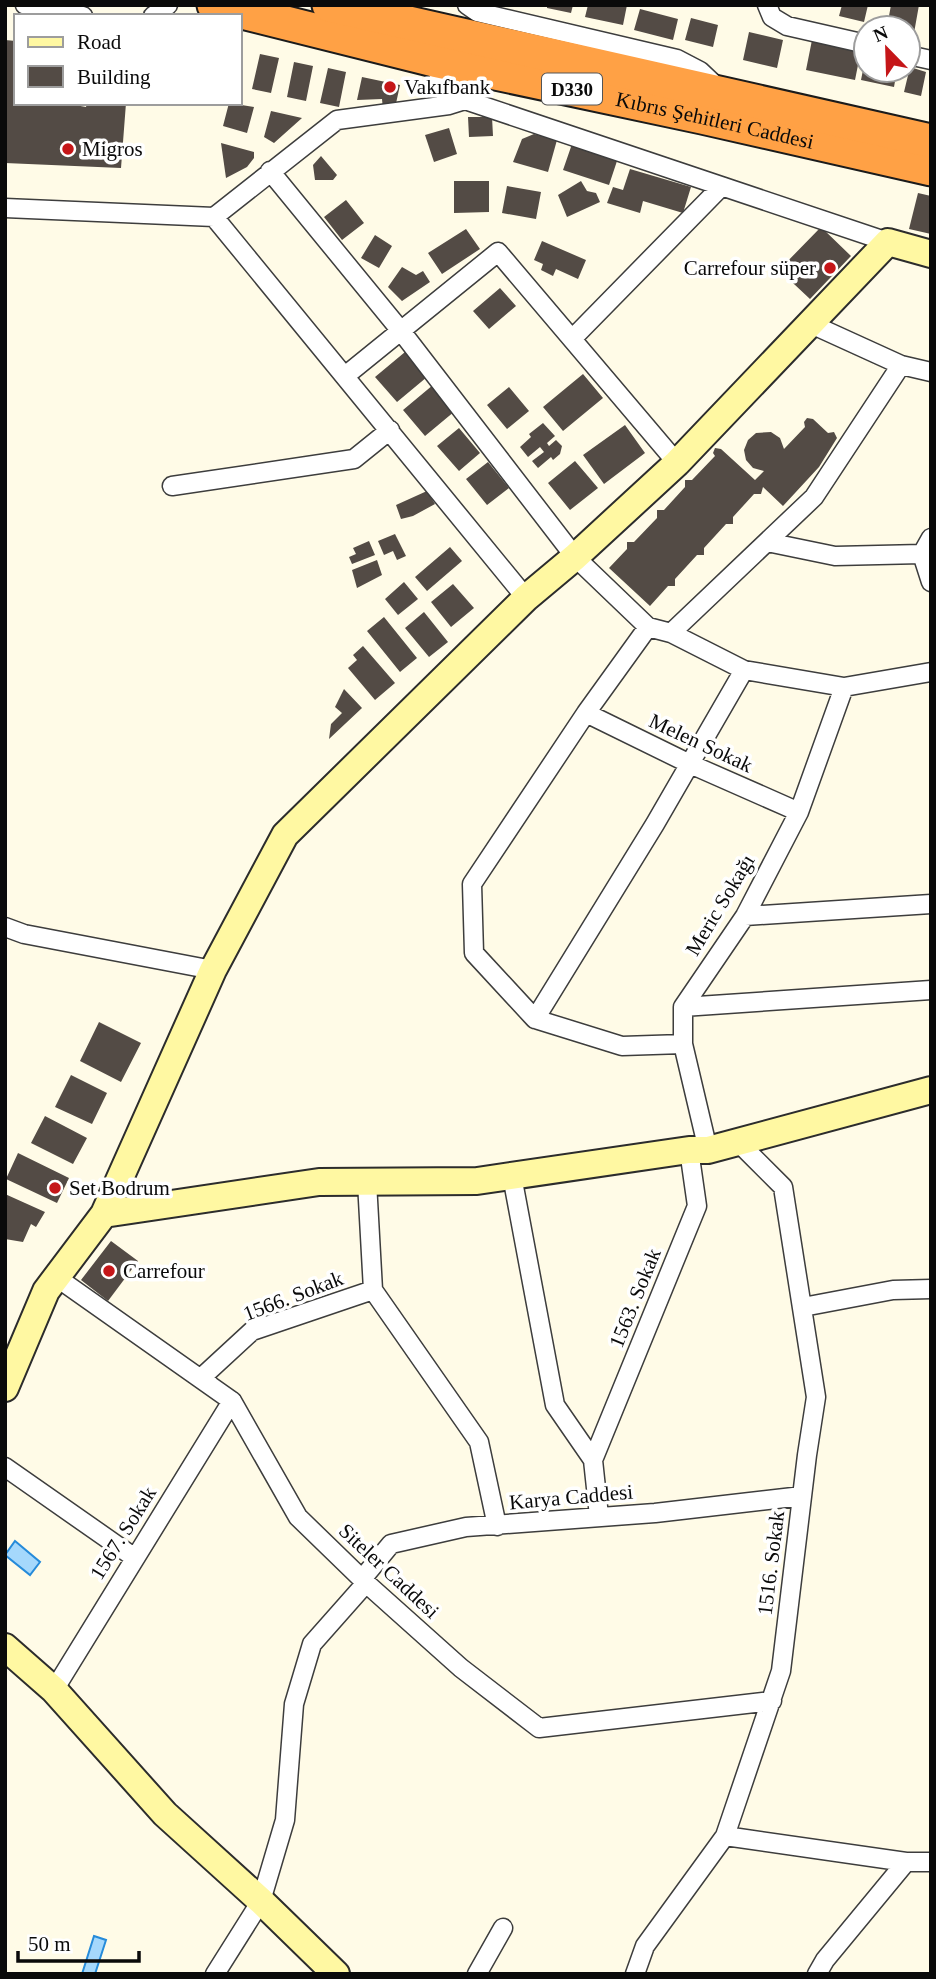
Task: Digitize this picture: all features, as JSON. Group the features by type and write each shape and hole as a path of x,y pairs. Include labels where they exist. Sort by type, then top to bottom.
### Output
{"highway":[{"name":"Kıbrıs Şehitleri Caddesi","path":"214,5 434,60 931,169"},
{"name":"Kıbrıs Şehitleri Caddesi","path":"330,5 367,10 931,141"}],"street":[{"path":"25,5 72,14"},
{"path":"467,5 477,12 677,60 700,71 725,94"},
{"path":"767,5 772,17 787,26 852,41"},
{"path":"434,60 449,105"},
{"path":"5,208 214,217 337,120 449,105 465,100 721,187 931,254"},
{"path":"270,172 401,331 575,557 648,627 671,633 744,670 844,687 931,672"},
{"path":"573,338 721,187"},
{"path":"214,217 526,598"},
{"path":"5,1388 46,1291 104,1214 214,970 285,835 526,598 677,463 888,242"},
{"path":"345,376 498,252 677,463"},
{"path":"810,324 901,365 931,372"},
{"path":"671,633 814,497 901,365"},
{"path":"172,486 354,459 390,430"},
{"path":"767,542 835,556 927,546 931,582"},
{"path":"648,627 586,713 472,884 474,953 536,1019 622,1046 683,1044"},
{"path":"536,1019 744,670"},
{"name":"Meric Sokağı","path":"683,1007 745,916 799,812 844,687"},
{"name":"Melen Sokak","path":"586,713 690,764 799,812"},
{"path":"745,916 931,904"},
{"path":"5,927 24,934 214,970"},
{"path":"699,1150 683,1044 683,1007 931,990"},
{"path":"104,1214 319,1182 477,1181 699,1150 739,1143 931,1090"},
{"name":"1516. Sokak","path":"635,1974 645,1946 725,1836 782,1671 816,1397 783,1187 739,1143"},
{"name":"1563. Sokak","path":"593,1460 697,1206 699,1150"},
{"path":"512,1176 555,1405 593,1460 598,1516"},
{"path":"367,1182 373,1290 479,1441 497,1526"},
{"name":"Siteler Caddesi","path":"56,1277 232,1401 298,1517 461,1668 539,1728 772,1701"},
{"path":"803,1307 893,1290 931,1289"},
{"name":"1566. Sokak","path":"232,1401 201,1378 252,1331 373,1290"},
{"name":"1567. Sokak","path":"54,1690 232,1401"},
{"path":"5,1467 135,1558"},
{"name":"Karya Caddesi","path":"215,1974 261,1901 285,1820 294,1704 312,1644 391,1544 466,1527 656,1513 802,1496"},
{"path":"5,1647 54,1690 165,1814 336,1974"},
{"path":"725,1836 906,1862 931,1862"},
{"path":"817,1974 825,1960 906,1862"},
{"path":"477,1974 503,1928"}],"water":[{"path":"15,1541 40,1562 30,1575 5,1555"},
{"path":"94,1936 106,1940 95,1974 82,1974"}],"building":[{"path":"547,5 573,5 571,13 547,8"},
{"path":"588,5 627,5 623,25 585,17"},
{"path":"842,5 868,5 866,14 852,14 852,19 839,16"},
{"path":"891,5 919,5 917,14 889,14"},
{"path":"640,9 678,19 673,40 634,30"},
{"path":"691,18 718,25 713,47 685,40"},
{"path":"749,32 783,40 777,68 743,60"},
{"path":"5,40 14,41 14,105 126,105 121,168 5,163"},
{"path":"812,40 852,48 852,79 806,70"},
{"path":"260,54 279,58 271,93 252,89"},
{"path":"294,62 313,66 306,101 287,97"},
{"path":"328,68 346,72 339,107 320,103"},
{"path":"922,71 926,72 921,96 904,92 906,84 922,84"},
{"path":"362,77 400,85 395,108 383,110 382,99 357,100"},
{"path":"228,105 254,107 247,133 223,126"},
{"path":"271,111 302,118 274,143 264,137"},
{"path":"468,117 492,117 493,136 469,137"},
{"path":"449,128 457,154 434,162 425,135"},
{"path":"534,134 557,140 548,172 513,162 522,139"},
{"path":"221,143 254,152 254,158 247,167 226,178"},
{"path":"572,144 618,158 609,185 563,170"},
{"path":"321,156 337,175 333,180 315,180 313,165"},
{"path":"630,169 691,187 683,213 643,201 640,213 607,203 613,187 623,190"},
{"path":"454,181 489,181 489,212 454,213"},
{"path":"581,181 587,191 596,193 600,202 567,217 558,195"},
{"path":"507,186 541,192 536,219 502,213"},
{"path":"918,193 931,196 931,234 909,229"},
{"path":"346,200 364,223 342,240 324,217"},
{"path":"821,227 851,256 810,299 779,270"},
{"path":"466,229 480,249 442,274 428,253"},
{"path":"375,235 392,246 379,268 361,258"},
{"path":"542,241 586,260 578,279 556,269 553,276 541,270 543,264 534,260"},
{"path":"402,267 416,275 423,271 430,282 402,301 388,287"},
{"path":"500,288 516,306 489,329 473,311"},
{"path":"405,352 427,377 397,402 375,377"},
{"path":"583,374 603,398 563,431 543,407"},
{"path":"433,385 455,411 425,436 403,410"},
{"path":"509,387 529,411 507,429 487,405"},
{"path":"807,418 813,419 828,433 834,432 837,438 819,467 783,506 763,487 761,494 754,494 733,517 733,524 726,524 704,548 704,555 697,555 675,579 675,586 668,586 650,606 609,568 627,549 627,542 634,542 657,518 657,510 664,510 685,487 685,480 692,480 715,456 715,448 721,449 755,480 764,471 753,468 746,460 744,450 748,440 756,433 771,432 780,438 784,449 805,427"},
{"path":"543,423 555,436 547,443 549,446 556,440 562,446 560,454 553,460 551,457 538,468 532,461 544,452 540,447 528,457 520,447 531,437 529,434"},
{"path":"625,425 645,453 604,484 583,455"},
{"path":"459,428 480,453 459,471 437,446"},
{"path":"575,461 598,488 570,510 548,483"},
{"path":"488,462 509,488 487,505 466,479"},
{"path":"427,491 435,504 401,519 396,505"},
{"path":"395,534 406,556 397,560 393,551 384,555 378,541"},
{"path":"369,541 375,555 352,564 349,557 356,554 353,548"},
{"path":"450,547 462,561 427,591 415,577"},
{"path":"377,560 382,575 357,588 352,570"},
{"path":"404,582 418,599 398,615 385,599"},
{"path":"453,584 474,608 451,627 431,602"},
{"path":"424,612 448,642 429,657 405,628"},
{"path":"384,617 417,658 400,672 367,631"},
{"path":"363,646 395,683 375,700 348,668 357,660 353,655"},
{"path":"344,689 362,708 329,739 331,724 342,713 335,707"},
{"path":"99,1022 141,1043 121,1082 80,1061"},
{"path":"71,1075 107,1093 92,1124 55,1107"},
{"path":"45,1116 87,1138 73,1164 31,1143"},
{"path":"18,1153 69,1178 57,1203 6,1179"},
{"path":"5,1194 45,1212 36,1227 31,1224 23,1242 5,1239"},
{"path":"111,1241 138,1261 108,1301 81,1280"}],"place":[{"name":"Vakıfbank","path":"390,87"},
{"name":"Migros","path":"68,149"},
{"name":"Carrefour süper","path":"830,268"},
{"name":"Set Bodrum","path":"55,1188"},
{"name":"Carrefour","path":"109,1271"}]}
